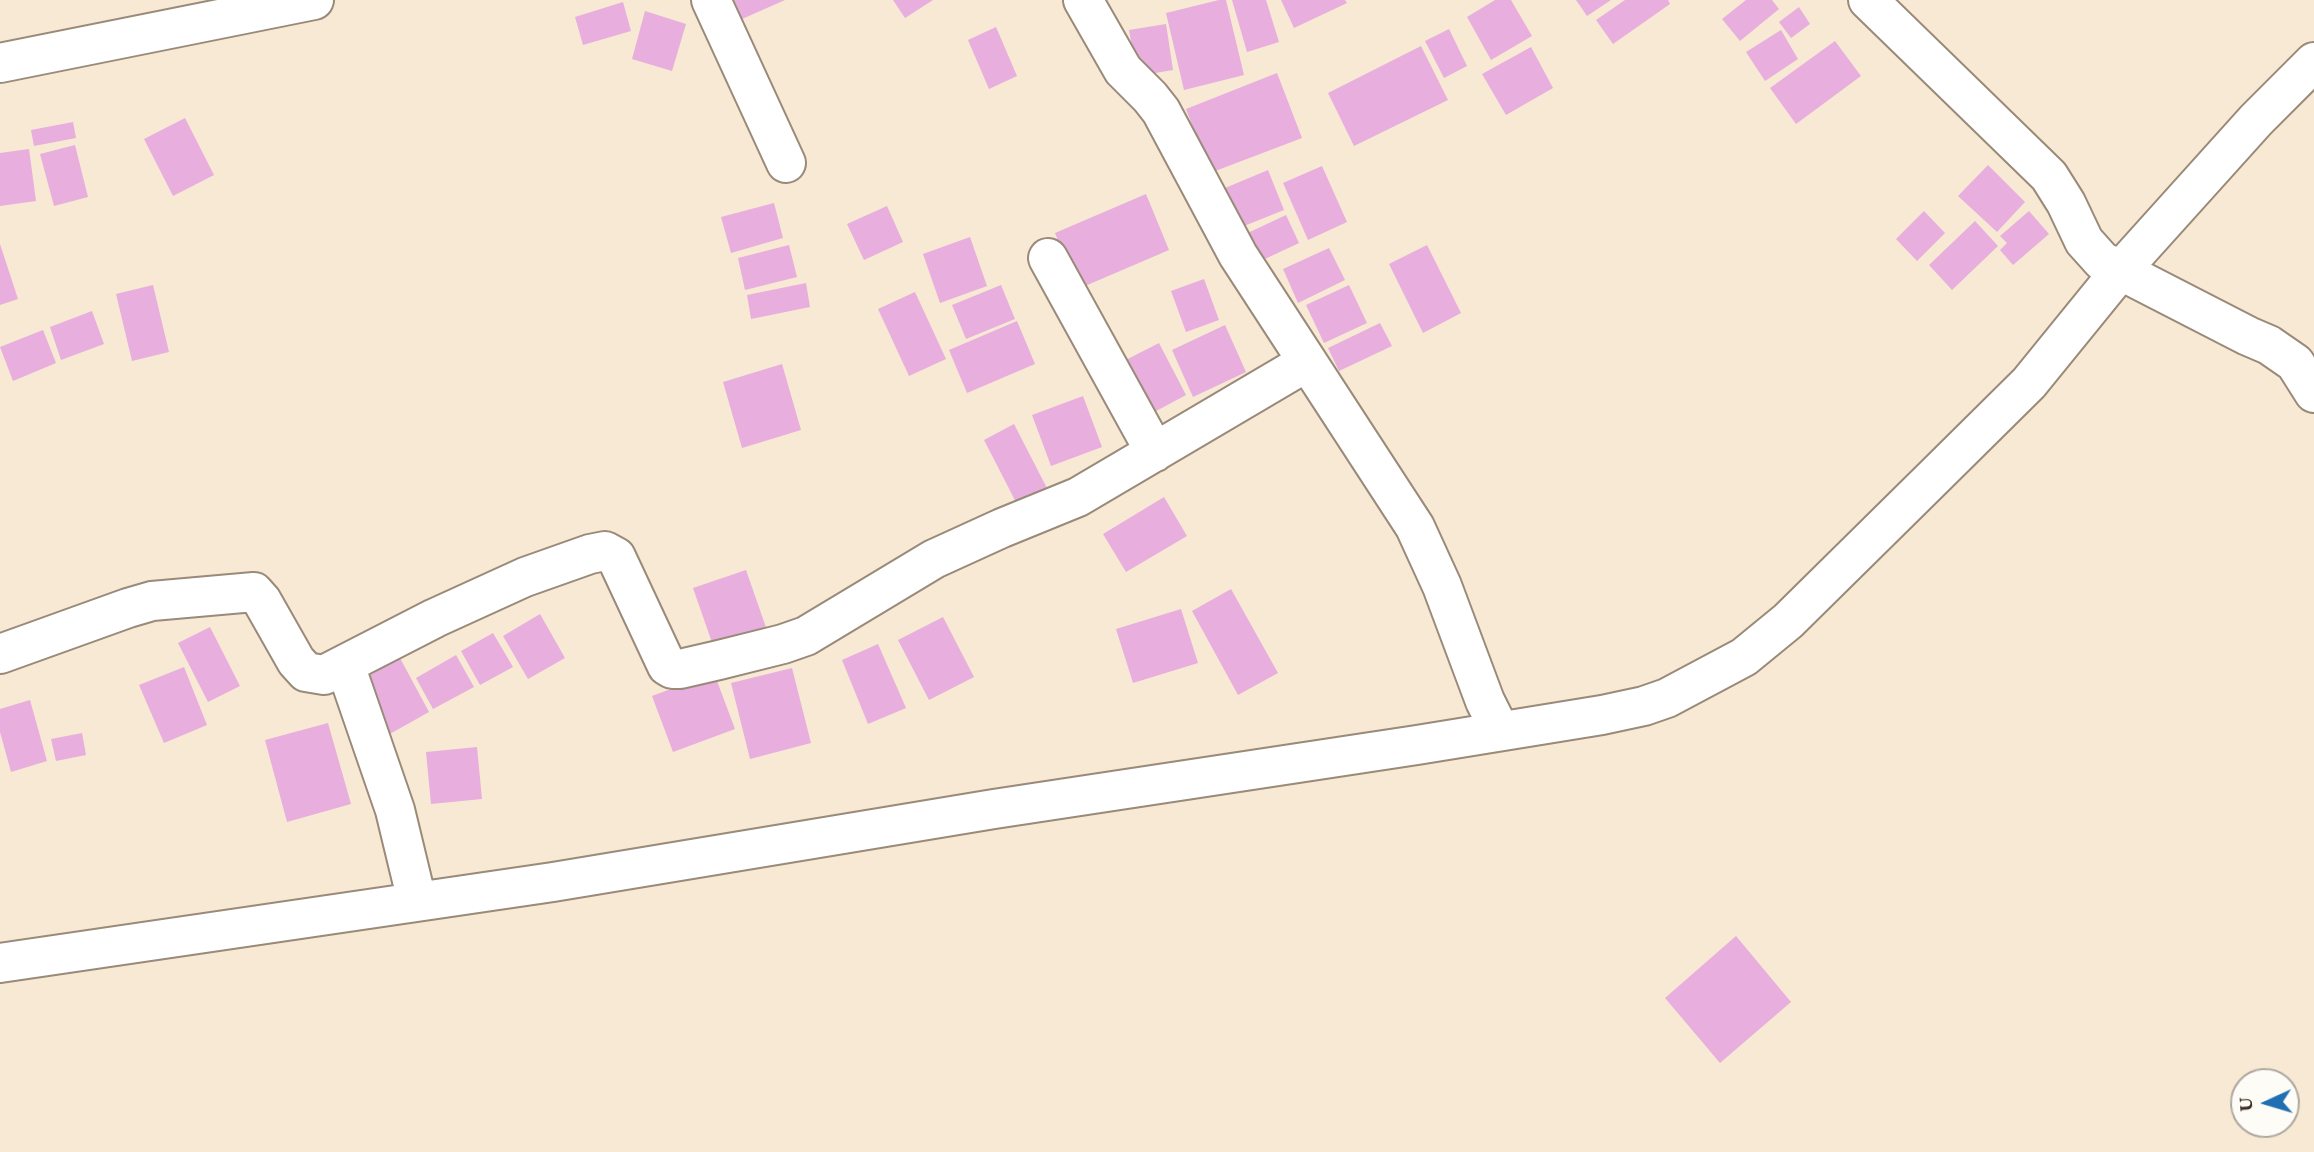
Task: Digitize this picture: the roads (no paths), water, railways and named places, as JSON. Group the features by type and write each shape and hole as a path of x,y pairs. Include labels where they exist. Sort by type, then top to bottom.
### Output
{"street":[{"path":"0,62 314,0"},
{"path":"711,0 786,163"},
{"path":"1083,0 1123,70 1150,96 1161,111 1238,255 1415,527 1443,586 1485,701 1500,731"},
{"path":"1868,0 2049,176 2066,203 2084,241 2102,261 2248,337 2269,345 2295,363 2314,393"},
{"path":"0,963 552,882 994,809 1500,731 1644,706 1667,698 1744,657 1788,621 2029,383 2256,120 2314,62"},
{"path":"1048,258 1155,452"},
{"path":"0,653 152,601 254,592 306,673 324,675 435,618 525,577 605,551 616,557 662,658 672,669 783,644 827,624 934,559 1078,497 1307,362"},
{"path":"345,665 408,855 417,901"}]}
